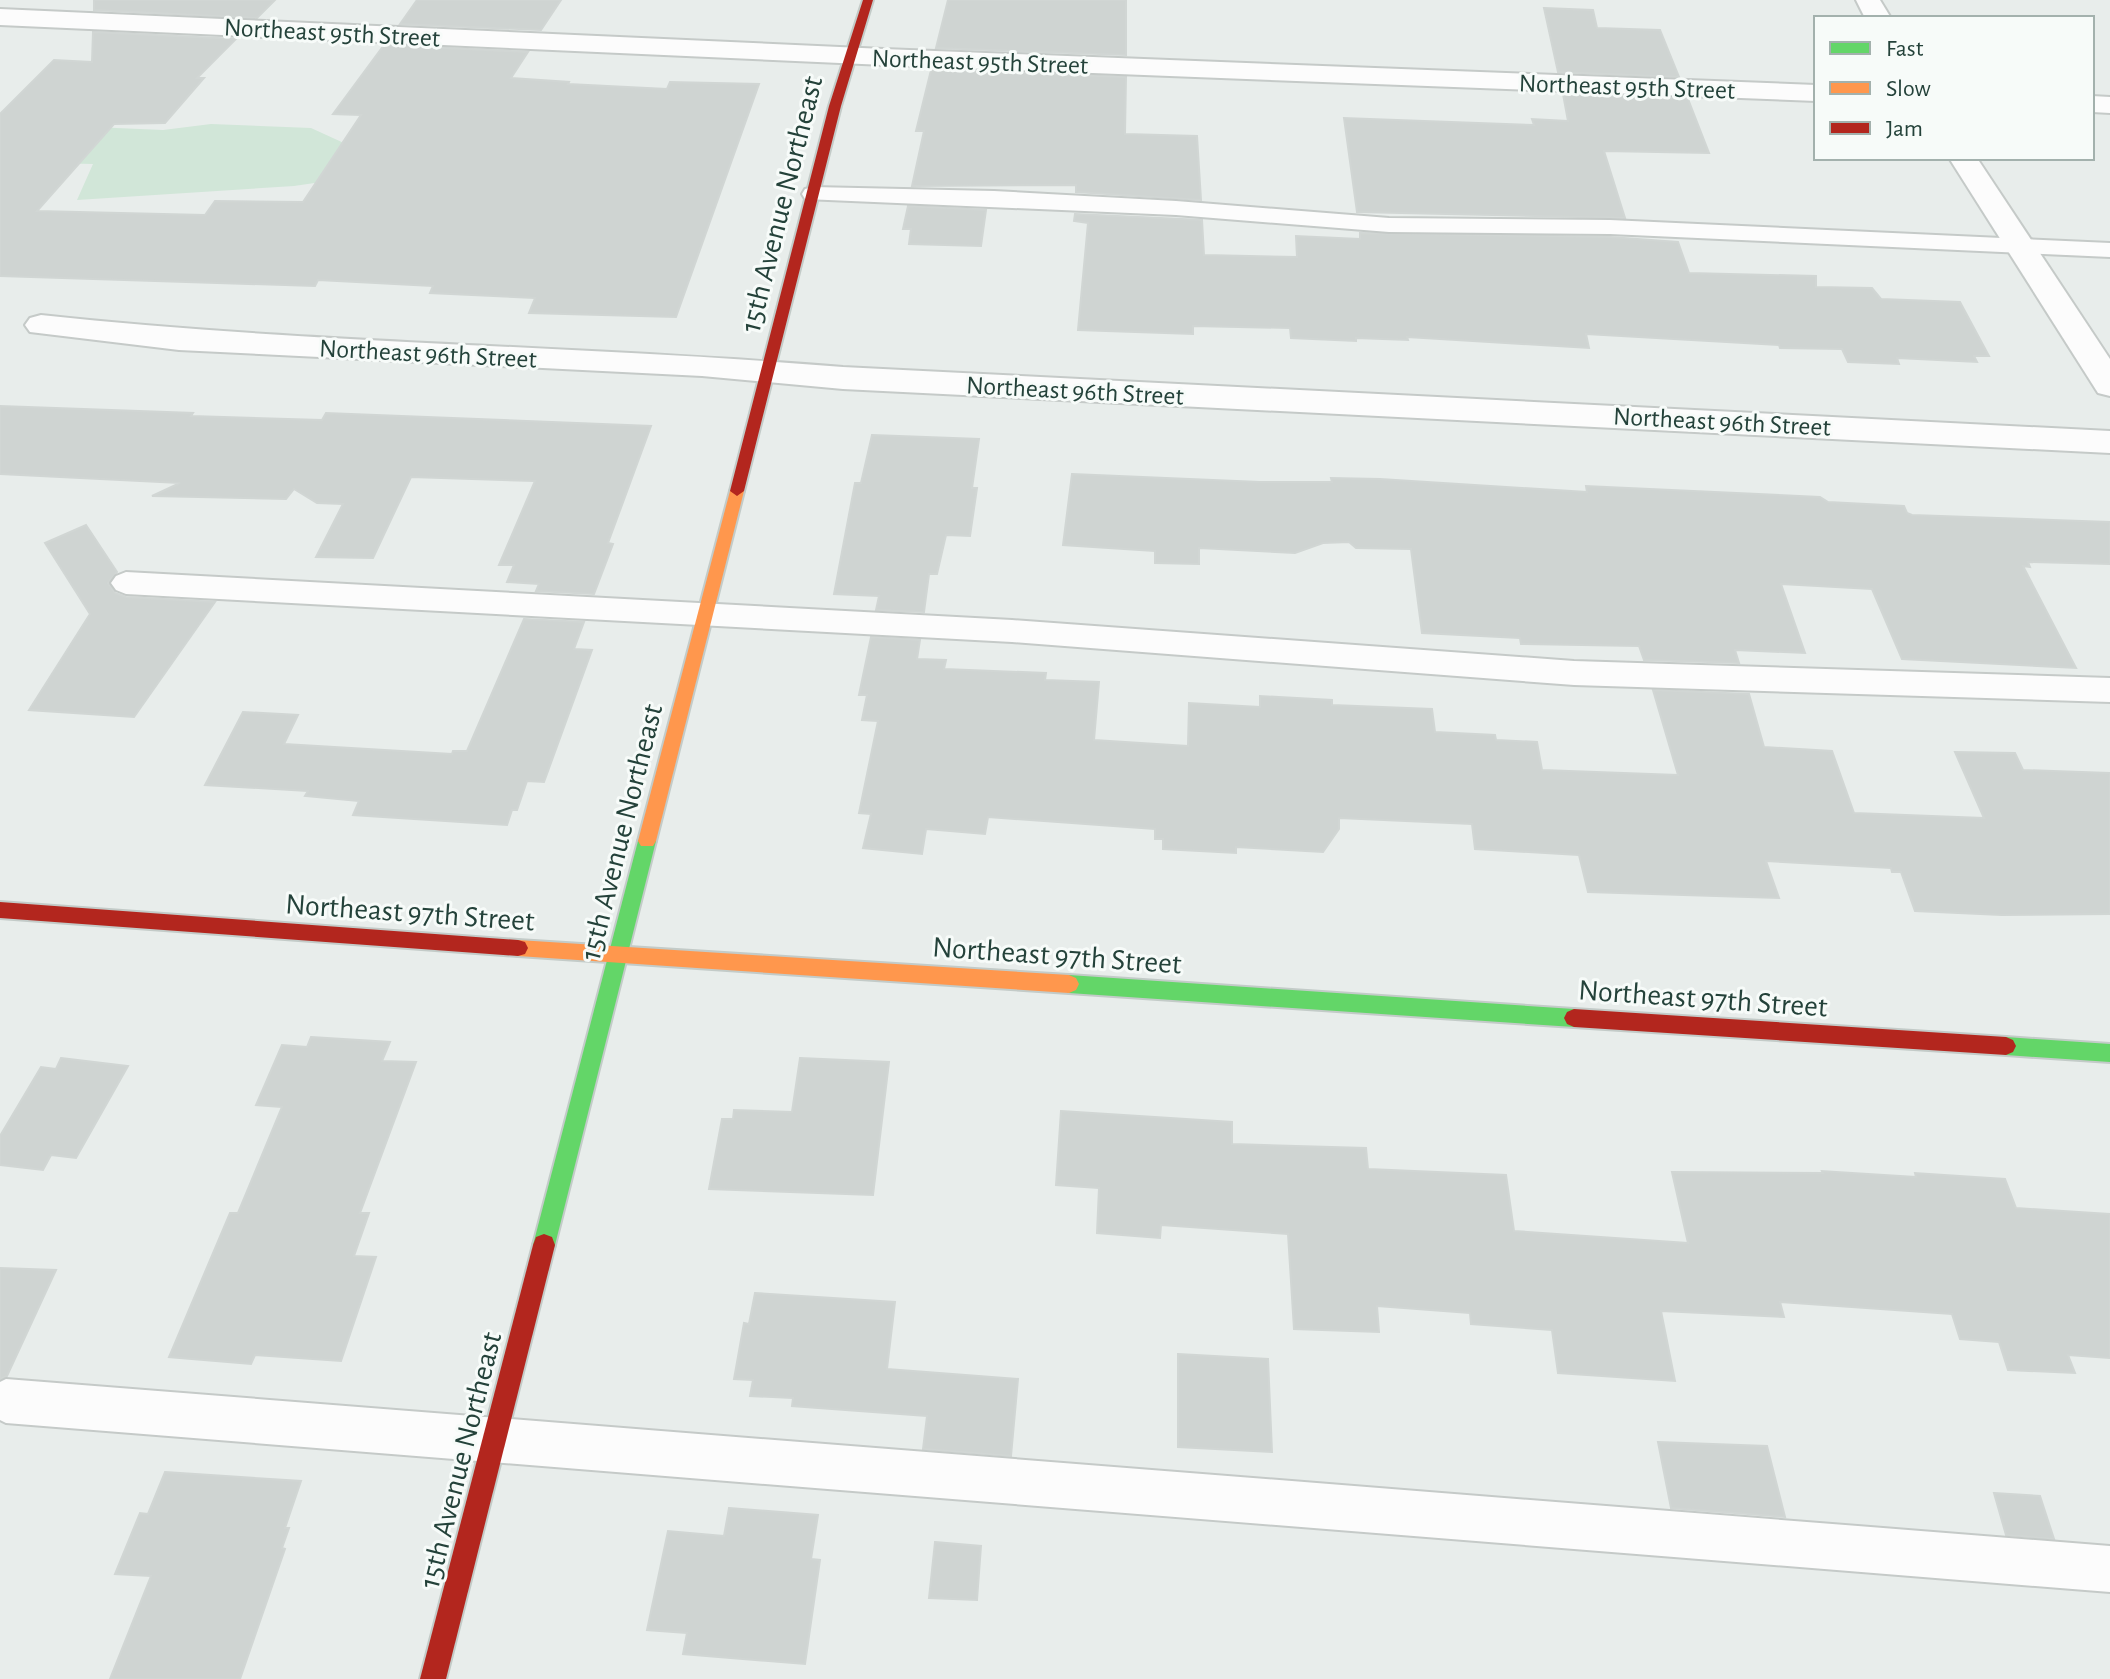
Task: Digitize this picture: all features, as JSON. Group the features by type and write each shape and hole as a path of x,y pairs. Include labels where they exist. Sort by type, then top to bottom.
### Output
{"street":[{"name":"15th Avenue Northeast","path":"433,1679 767,371 849,56 868,0"},
{"name":"Northeast 95th Street","path":"0,17 849,56 1814,93"},
{"path":"1964,160 2110,385"},
{"name":"Northeast 96th Street","path":"41,325 179,340 767,371 843,378 2110,442"},
{"name":"Northeast 97th Street","path":"0,910 2110,1053"}],"lane":[{"path":"813,194 994,198 1176,208 1389,225 1610,227 2110,250"},
{"path":"126,583 1159,640 1574,673 2110,690"},
{"path":"6,1401 2110,1569"}],"green space":[{"path":"0,123 163,130 211,124 311,128 403,170 294,186 77,200 93,164 0,162"}],"building":[{"path":"94,0 275,0 257,18 94,10"},
{"path":"417,0 561,0 541,30 400,24"},
{"path":"948,0 1126,0 1126,55 936,48"},
{"path":"1544,8 1593,10 1597,28 1660,30 1679,77 1558,72"},
{"path":"93,32 236,39 197,78 204,78 165,123 114,124 37,211 205,215 215,201 303,202 361,115 333,114 384,45 528,52 511,78 568,84 667,89 670,82 759,84 676,317 529,313 535,298 430,293 433,286 318,280 315,286 0,276 0,114 54,60 92,62"},
{"path":"931,70 1126,77 1125,134 1197,136 1201,200 1076,192 1076,185 912,186 924,131 916,131"},
{"path":"1563,94 1688,99 1709,153 1604,151 1625,218 1357,212 1344,118 1534,125 1532,119 1568,121"},
{"path":"908,206 986,210 981,246 909,244 911,229 903,229"},
{"path":"1075,214 1202,220 1204,255 1297,257 1296,236 1360,239 1360,233 1610,237 1678,242 1689,273 1816,276 1816,287 1872,288 1881,299 1960,302 1989,356 1974,356 1977,362 1897,358 1899,364 1848,362 1842,349 1780,348 1779,345 1586,334 1589,348 1407,337 1408,340 1356,338 1356,341 1291,338 1290,328 1193,326 1193,334 1078,330 1088,223 1074,221"},
{"path":"0,406 193,413 191,416 322,420 326,413 651,426 608,543 613,544 594,594 536,591 539,584 507,582 514,565 499,565 535,481 411,477 373,558 316,557 343,504 317,503 294,489 286,499 152,496 180,483 0,474"},
{"path":"872,435 979,439 972,488 977,488 970,536 946,535 937,574 929,574 924,612 876,610 879,596 834,594 855,483 861,483"},
{"path":"1072,474 1260,482 1380,479 1587,492 1586,486 1820,497 1828,502 1904,506 1907,513 1912,515 2110,522 2110,564 2028,562 2030,567 2023,566 2076,668 1902,659 1872,589 1781,584 1805,653 1735,650 1739,663 1644,660 1639,646 1521,644 1520,638 1422,633 1411,549 1356,548 1349,542 1323,543 1295,553 1199,548 1199,564 1155,563 1155,551 1063,545"},
{"path":"86,525 117,572 108,583 115,593 126,597 215,602 134,717 29,710 90,614 45,543"},
{"path":"524,619 584,622 574,649 592,650 544,782 527,781 517,810 512,810 507,825 353,815 359,801 305,796 308,791 205,785 243,712 298,715 284,744 452,754 453,751 467,751"},
{"path":"871,637 920,640 917,659 946,660 944,669 1046,673 1045,680 1099,682 1094,740 1188,746 1189,703 1260,707 1260,696 1332,700 1332,705 1432,709 1435,732 1495,735 1496,740 1537,742 1542,770 1678,775 1653,690 1749,694 1764,747 1832,751 1854,813 1984,818 1955,752 2015,753 2023,770 2110,773 2110,914 2002,915 1915,911 1901,872 1892,872 1891,868 1766,861 1779,898 1588,892 1579,855 1475,849 1472,824 1339,818 1339,829 1323,852 1236,847 1236,853 1163,849 1163,839 1155,839 1155,829 988,817 985,834 926,829 922,854 863,848 871,814 859,813 878,721 862,720 867,695 859,695"},
{"path":"311,1037 390,1042 382,1061 416,1062 360,1213 369,1213 354,1256 376,1257 341,1361 255,1355 251,1364 169,1357 230,1213 238,1213 282,1107 256,1105 282,1045 307,1047"},
{"path":"61,1058 128,1066 76,1158 51,1155 43,1170 0,1165 0,1136 41,1067 56,1069"},
{"path":"800,1058 889,1062 873,1195 709,1189 722,1119 733,1119 734,1110 792,1112"},
{"path":"1061,1111 1232,1122 1232,1144 1366,1148 1368,1169 1506,1175 1514,1231 1688,1243 1672,1172 1822,1171 2005,1179 2016,1208 2110,1214 2110,1358 2068,1355 2075,1373 2008,1370 1999,1342 1960,1339 1952,1314 1780,1302 1784,1317 1661,1311 1675,1381 1558,1373 1552,1330 1471,1324 1470,1313 1377,1306 1379,1332 1294,1329 1288,1234 1161,1225 1160,1238 1097,1233 1099,1188 1056,1185"},
{"path":"0,1268 56,1270 7,1376 0,1379"},
{"path":"755,1293 895,1302 887,1369 1018,1379 1011,1456 923,1449 927,1416 792,1406 793,1398 750,1396 753,1380 734,1379 744,1323 749,1324"},
{"path":"1178,1354 1268,1359 1272,1452 1178,1447"},
{"path":"1658,1442 1767,1446 1785,1517 1671,1508"},
{"path":"165,1472 301,1481 285,1528 289,1528 282,1548 285,1549 240,1679 110,1679 151,1576 115,1574 140,1513 148,1514"},
{"path":"1994,1493 2040,1496 2054,1539 2006,1535"},
{"path":"729,1508 818,1515 811,1559 820,1560 805,1664 683,1654 687,1633 647,1630 668,1531 724,1536"},
{"path":"935,1542 981,1546 977,1600 929,1598"}],"traffic: fast":[{"path":"544,1245 647,841"},
{"path":"1069,984 1574,1018"},
{"path":"2006,1046 2110,1053"}],"traffic: slow":[{"path":"647,841 737,491"},
{"path":"518,948 1069,984"}],"traffic: jam":[{"path":"737,491 835,106 868,0"},
{"path":"0,910 518,948"},
{"path":"1574,1018 2006,1046"},
{"path":"433,1679 544,1245"}]}
